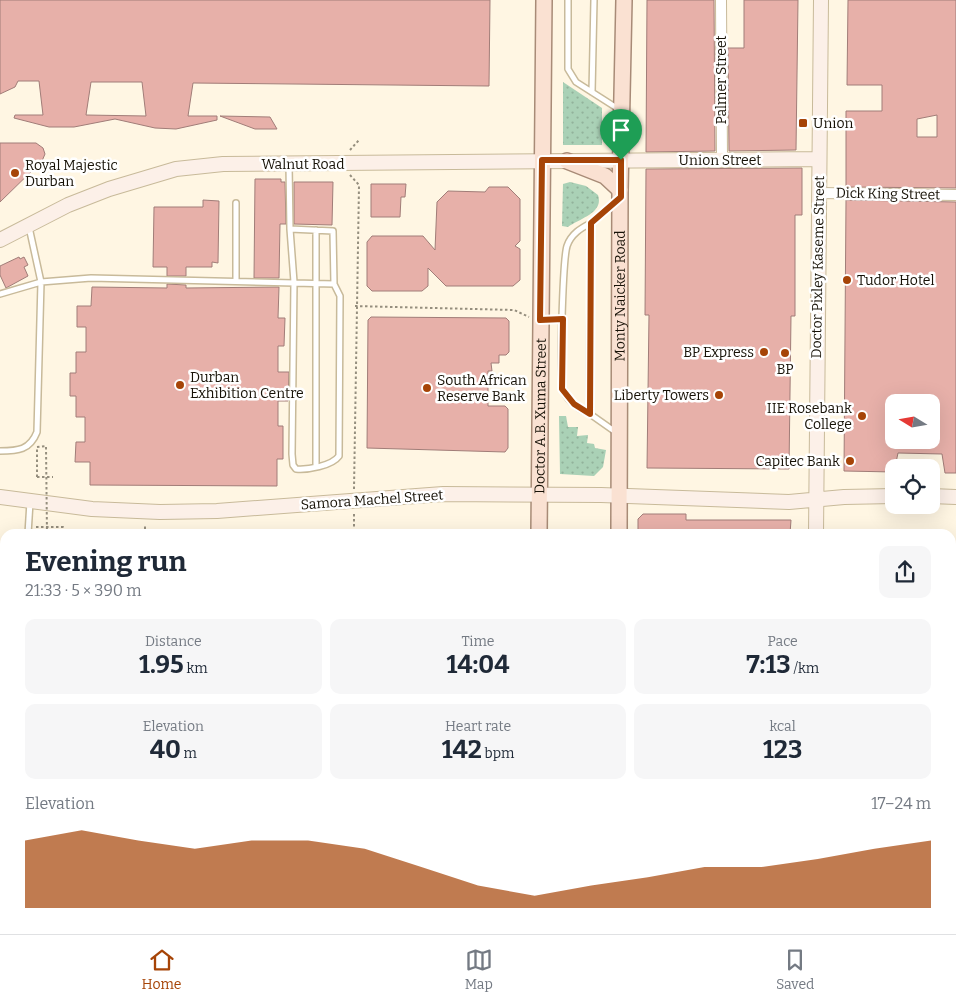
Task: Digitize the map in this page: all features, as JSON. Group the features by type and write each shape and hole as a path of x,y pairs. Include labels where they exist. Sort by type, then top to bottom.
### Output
{"main road":[{"name":"Doctor A.B. Xuma Street","path":"539,529 544,0"},
{"name":"Monty Naicker Road","path":"619,529 620,193 624,0"},
{"name":"Doctor Pixley Kaseme Street","path":"816,529 821,0"},
{"name":"Union Street","path":"621,160 819,159"},
{"name":"Walnut Road","path":"0,240 68,206 109,189 176,169 223,164 621,160"},
{"path":"567,161 605,176 620,193"},
{"name":"Samora Machel Street","path":"0,497 92,508 169,512 217,511 443,494 619,496 789,502 885,496"},
{"path":"940,496 956,497"}],"street":[{"name":"Palmer Street","path":"721,0 722,159"},
{"name":"Dick King Street","path":"819,193 956,195"}],"lane":[{"path":"568,0 568,69 572,78 622,112"},
{"path":"592,92 594,0"},
{"path":"289,164 290,229 294,282 292,465 296,469 301,469 329,463 339,456 340,296 334,284 335,235 330,230 290,229"},
{"path":"618,434 574,404 562,389 562,351 565,253 573,236 591,223 620,193"},
{"path":"236,202 236,280"},
{"path":"590,414 591,223"},
{"path":"0,451 22,450 29,445 37,432 41,282 29,226"},
{"path":"316,230 318,282 316,466"},
{"path":"0,294 41,282 91,278 318,282 334,284"},
{"path":"28,527 30,502"}],"path":[{"path":"350,150 359,140"},
{"path":"349,174 359,185 355,306 354,529"},
{"path":"355,306 514,310 540,320"},
{"path":"47,529 46,477 46,446 37,446 37,477 46,477 53,477"},
{"path":"28,527 62,527 62,529"}],"green space":[{"path":"563,82 602,108 602,145 563,145"},
{"path":"570,182 586,186 598,195 599,201 594,211 568,227 562,226 563,184"},
{"path":"559,416 566,416 568,427 578,427 577,436 588,435 587,443 594,444 595,448 606,450 603,467 594,476 560,474"}],"building":[{"path":"0,0 490,0 489,86 193,83 188,116 217,116 217,120 176,129 155,128 115,119 74,127 49,127 14,118 15,115 43,115 39,81 18,81 15,87 0,94","holes":["91,82 142,82 146,116 86,115"]},
{"path":"647,0 714,0 715,151 646,152"},
{"path":"744,0 798,0 796,150 729,151 728,48 744,48"},
{"path":"848,0 956,0 956,188 846,187 846,111 882,111 882,85 847,85","holes":["937,115 937,137 917,137 917,119"]},
{"path":"220,116 270,117 277,129 255,129"},
{"name":"Royal Majestic Durban","path":"0,143 36,143 43,148 45,154 42,161 0,202"},
{"path":"802,168 802,215 795,215 795,316 791,316 789,469 647,468 649,315 645,315 646,169"},
{"path":"255,179 281,179 281,182 285,182 286,224 280,224 279,278 254,278"},
{"path":"294,182 333,182 332,225 294,224"},
{"path":"371,184 406,184 405,197 401,197 400,217 371,217"},
{"path":"489,187 508,187 520,199 520,241 515,246 520,249 520,280 513,286 446,286 428,268 428,286 422,291 372,291 367,286 367,242 372,236 423,236 435,250 437,202 448,191 485,192"},
{"path":"203,200 219,201 218,263 212,262 212,267 186,267 186,276 167,276 167,267 153,267 154,207 203,207"},
{"path":"846,200 956,202 956,473 945,473 942,454 898,453 897,459 885,459 885,472 844,471"},
{"path":"19,257 20,259 24,257 28,265 24,267 28,276 6,288 0,275 0,266"},
{"name":"Durban Exhibition Centre","path":"167,284 186,285 186,288 279,287 278,318 285,318 284,346 278,346 278,372 289,372 288,401 278,401 278,426 283,426 283,459 277,459 277,486 90,485 90,462 75,462 76,442 85,442 85,417 76,417 76,396 70,396 70,373 76,373 76,352 86,352 86,327 77,327 77,306 91,306 92,287 167,288"},
{"name":"South African Reserve Bank","path":"371,317 506,318 509,321 509,352 506,355 499,355 499,363 491,363 492,371 488,371 488,406 505,406 508,409 508,448 505,452 367,448 368,320"},
{"path":"643,514 686,514 686,520 791,520 790,529 638,529 638,519"}],"place":[{"name":"Union","path":"803,123"},
{"name":"Royal Majestic Durban","path":"15,173"},
{"name":"Tudor Hotel","path":"847,280"},
{"name":"BP Express","path":"764,352"},
{"name":"BP","path":"785,353"},
{"name":"Durban Exhibition Centre","path":"180,385"},
{"name":"South African Reserve Bank","path":"427,388"},
{"name":"Liberty Towers","path":"719,395"},
{"name":"IIE Rosebank College","path":"862,416"},
{"name":"Capitec Bank","path":"850,461"}],"route":[{"path":"542,160 621,160 621,197 591,223 590,414 569,400 562,389 563,319 540,320 542,160"}]}
